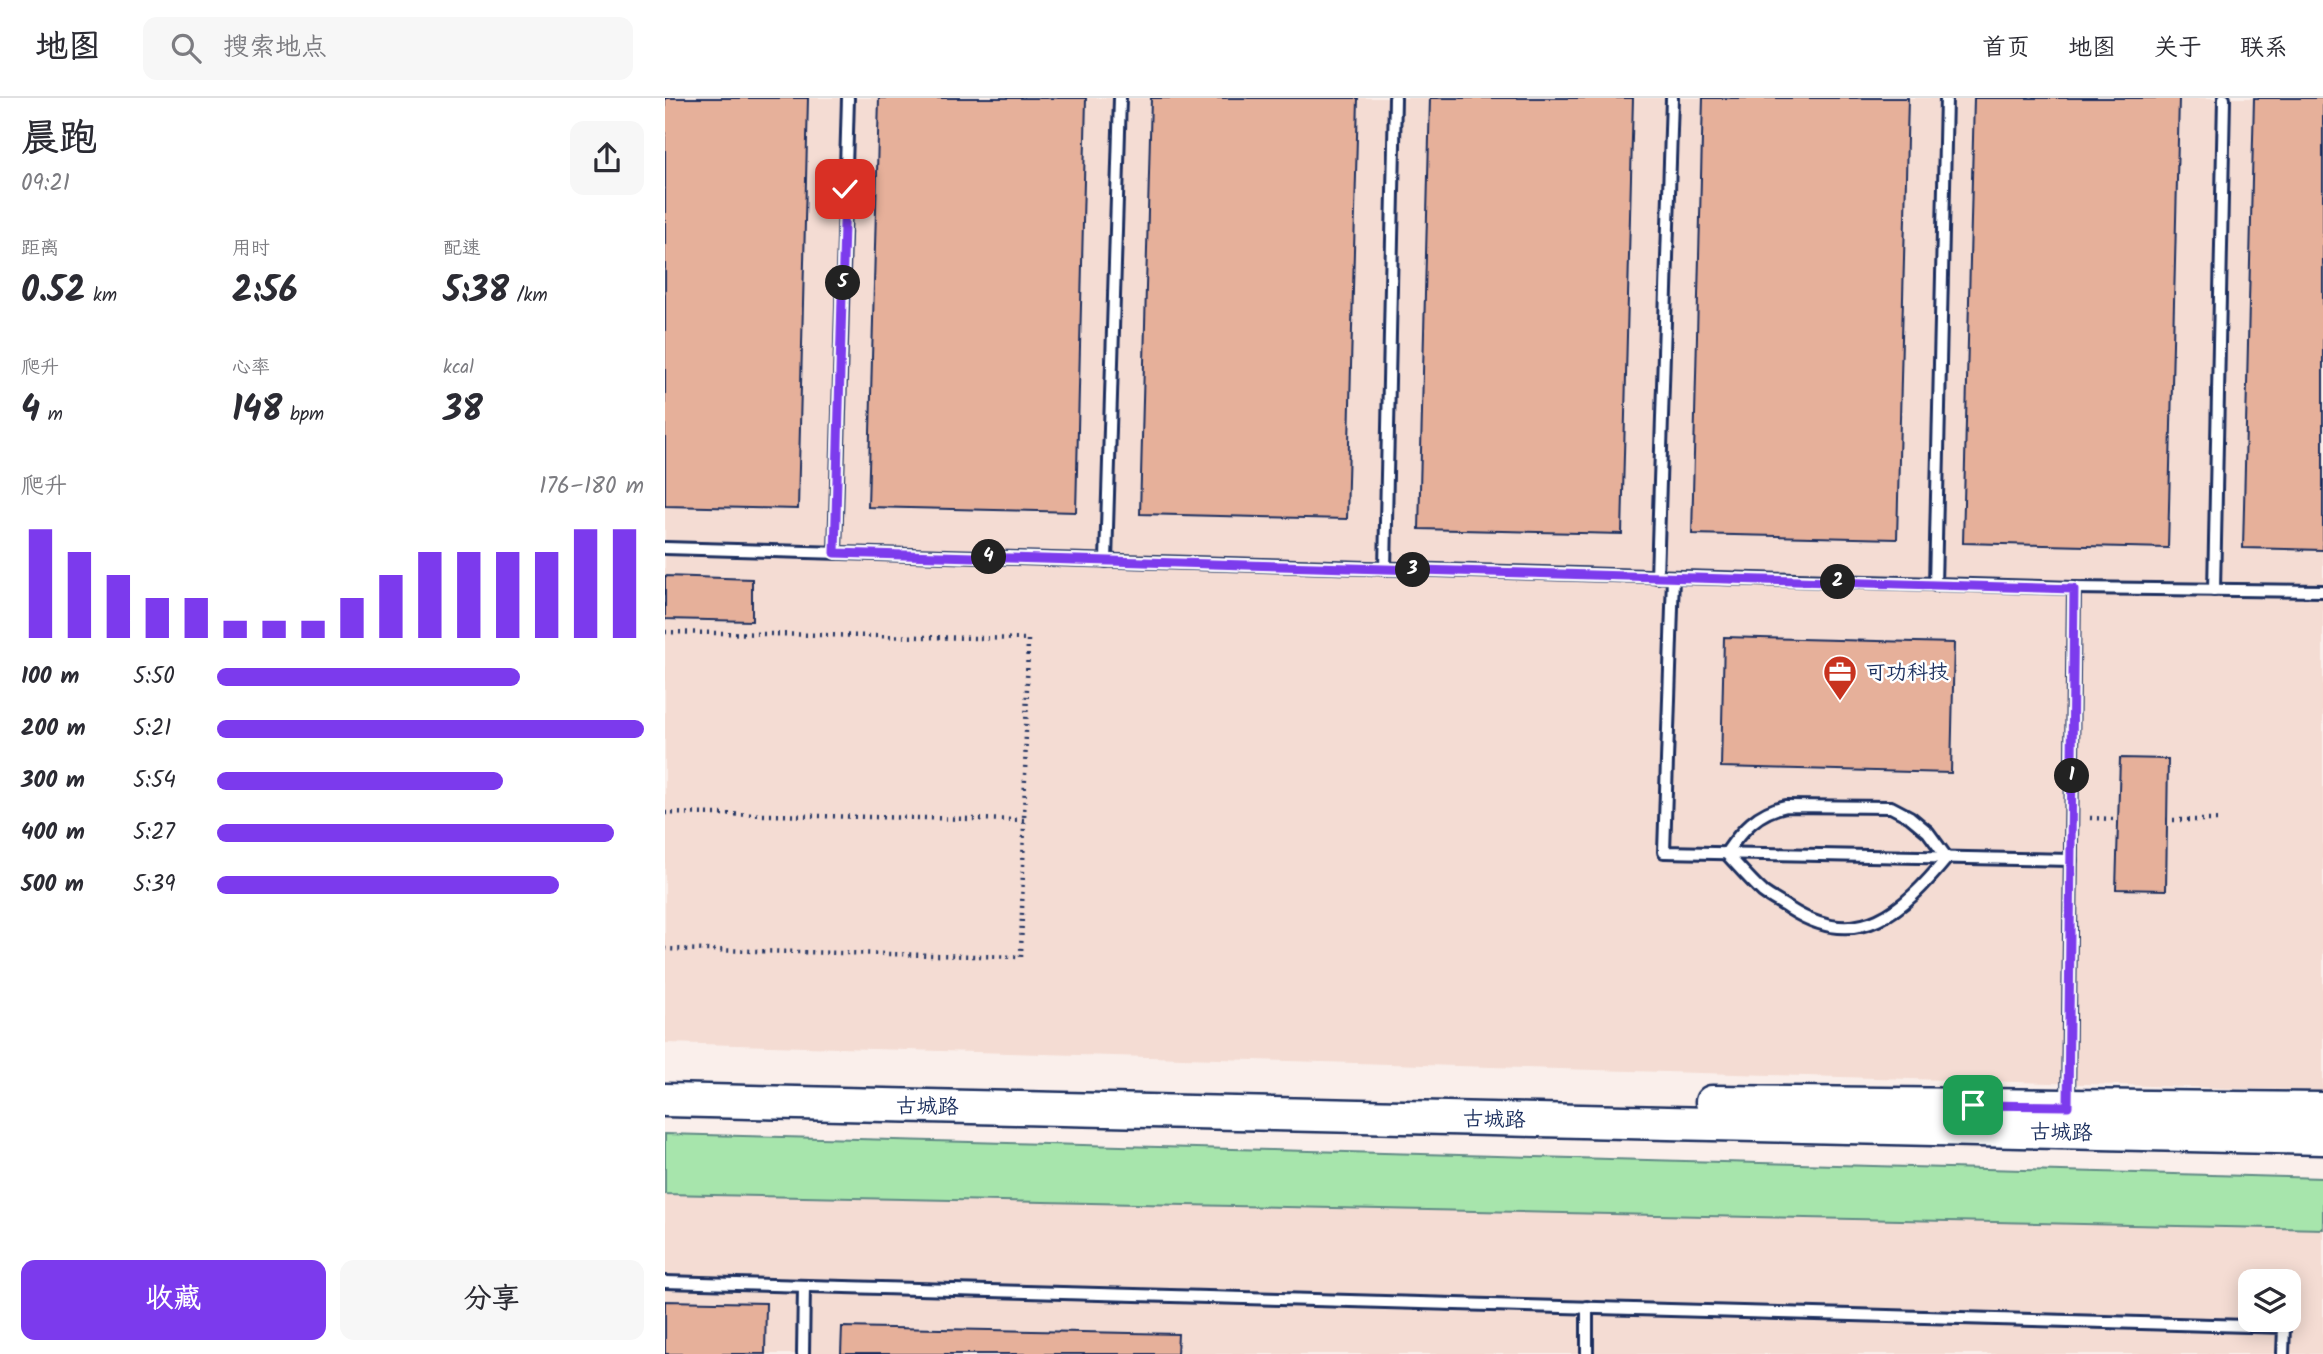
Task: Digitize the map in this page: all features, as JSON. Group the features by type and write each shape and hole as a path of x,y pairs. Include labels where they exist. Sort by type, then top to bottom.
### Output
{"main road":[{"name":"古城路","path":"665,1080 2068,1119 2323,1138"},
{"name":"古城路","path":"665,1100 2068,1119 2323,1109"}],"lane":[{"path":"835,553 848,98"},
{"path":"1106,561 1121,98"},
{"path":"1384,569 1395,98"},
{"path":"1657,577 1672,98"},
{"path":"1935,585 1946,98"},
{"path":"2214,590 2224,98"},
{"path":"665,548 2074,589 2323,591"},
{"path":"1673,577 1664,852 2071,860"},
{"path":"2068,1119 2074,589"},
{"path":"1726,853 1743,829 1769,810 1786,806 1891,807 1929,832 1947,858"},
{"path":"1726,853 1764,893 1801,916 1829,927 1859,928 1893,912 1924,886 1947,858"},
{"path":"665,1282 2284,1327 2283,1354"},
{"path":"803,1354 804,1286"},
{"path":"1587,1307 1587,1354"}],"path":[{"path":"665,632 1028,639 1021,957 665,949"},
{"path":"665,813 1024,820"},
{"path":"2166,820 2218,820"}],"shaded area":[{"path":"665,98 2323,98 2323,1091 665,1043"},
{"path":"665,1194 2323,1229 2323,1354 665,1354"}],"green space":[{"path":"665,1134 2323,1178 2323,1229 665,1194"}],"building":[{"path":"665,98 808,98 798,509 665,506"},
{"path":"879,98 1086,98 1076,512 868,507"},
{"path":"1151,98 1358,98 1347,519 1140,514"},
{"path":"1430,98 1633,98 1622,534 1419,529"},
{"path":"1703,98 1908,98 1897,539 1692,534"},
{"path":"1974,98 2179,98 2168,548 1963,543"},
{"path":"2254,98 2323,98 2323,550 2243,548"},
{"path":"665,576 752,579 752,621 665,619"},
{"path":"1724,637 1954,643 1951,773 1721,767"},
{"path":"2120,758 2168,759 2166,890 2116,889"},
{"path":"665,1301 766,1303 765,1354 665,1354"},
{"path":"842,1327 1178,1334 1177,1354 841,1354"}],"place":[{"name":"可功科技","path":"1840,702"}],"route":[{"path":"845,189 835,553 2074,589 2068,1106 1973,1105"}]}
